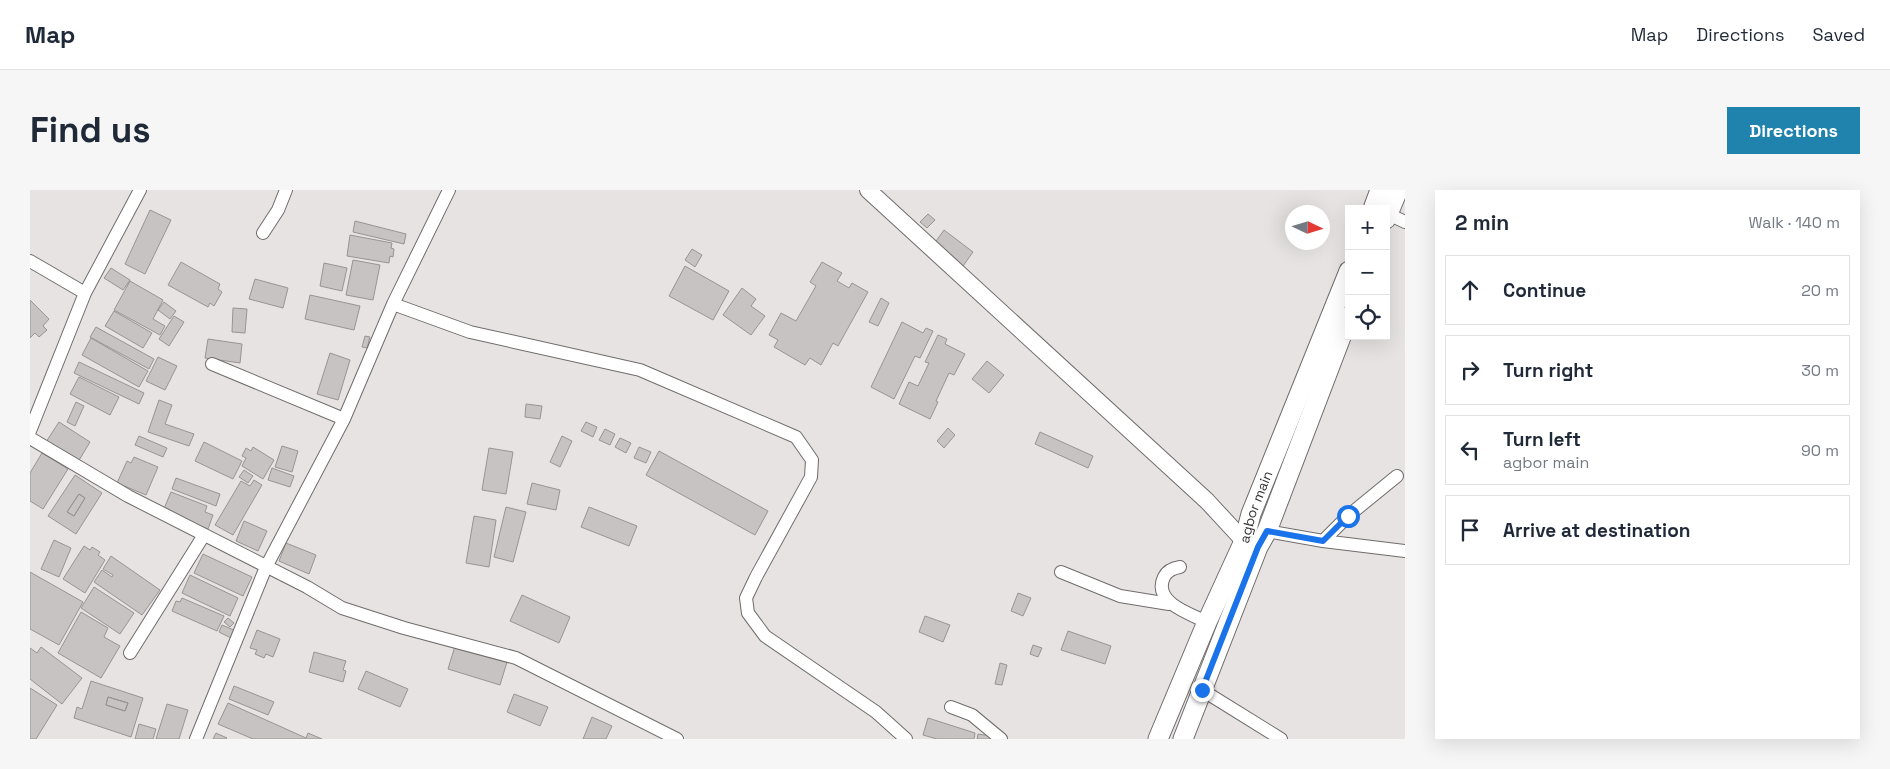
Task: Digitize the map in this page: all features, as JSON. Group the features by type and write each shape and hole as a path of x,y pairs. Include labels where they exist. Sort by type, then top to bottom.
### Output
{"main road":[{"path":"1380,190 1385,205"},
{"path":"1390,211 1398,190"},
{"name":"agbor main","path":"1183,739 1258,547 1267,531 1345,284"},
{"name":"agbor main","path":"1158,739 1207,622 1244,541 1251,514 1320,367 1345,323"}],"street":[{"path":"30,431 85,293 140,190"},
{"path":"263,233 278,210 286,190"},
{"path":"196,739 266,567 344,419 393,304 449,190"},
{"path":"868,190 1207,501 1244,541"},
{"path":"30,261 85,293"},
{"path":"393,304 470,332 640,370 796,437 812,460 812,477 752,584 746,598 748,613 765,636 876,712 906,739"},
{"path":"212,364 344,419"},
{"path":"30,438 128,496 308,587 342,608 404,628 516,658 677,739"},
{"path":"1323,541 1348,516 1398,476"},
{"path":"1267,531 1323,541 1405,551"},
{"path":"130,652 204,534"},
{"path":"1170,604 1164,594 1162,580 1166,573 1180,567"},
{"path":"1061,572 1120,596 1170,604 1207,622"},
{"path":"1202,690 1282,739"},
{"path":"951,707 972,714 1001,739"}],"building":[{"path":"150,210 171,220 145,274 125,264"},
{"path":"928,214 935,220 927,228 920,222"},
{"path":"355,221 406,234 404,244 353,232"},
{"path":"944,230 973,252 963,266 934,244"},
{"path":"350,235 392,243 391,248 394,249 393,257 390,256 389,263 347,256"},
{"path":"692,249 702,255 695,267 685,260"},
{"path":"353,260 380,265 373,300 346,295"},
{"path":"181,262 220,284 218,289 222,292 214,306 210,303 208,307 168,285"},
{"path":"822,262 842,273 837,281 849,288 852,283 868,292 838,346 833,343 821,365 810,358 805,365 774,347 778,340 769,335 781,313 796,321 816,286 810,282"},
{"path":"324,263 347,268 342,291 320,286"},
{"path":"685,266 729,291 713,320 669,296"},
{"path":"111,268 130,280 123,290 104,278"},
{"path":"255,279 288,288 283,308 249,299"},
{"path":"130,281 163,300 153,319 165,326 160,335 114,310"},
{"path":"742,288 756,299 751,306 765,316 751,335 723,315"},
{"path":"310,295 360,306 354,330 305,319"},
{"path":"881,298 889,303 878,326 869,322"},
{"path":"30,300 49,319 43,326 47,330 39,337 35,333 30,338"},
{"path":"164,302 176,311 170,319 158,310"},
{"path":"233,308 247,309 245,333 232,332"},
{"path":"114,311 152,333 143,348 105,326"},
{"path":"174,316 184,322 169,346 159,339"},
{"path":"902,322 923,333 926,328 933,331 920,358 915,356 894,399 871,387"},
{"path":"96,327 154,359 149,369 90,337"},
{"path":"938,335 947,339 945,344 965,354 954,375 949,373 930,419 899,404 909,382 918,386 929,363 925,362"},
{"path":"365,336 370,337 367,348 362,347"},
{"path":"91,338 148,371 139,387 82,355"},
{"path":"208,339 242,344 240,363 205,358"},
{"path":"330,353 350,360 338,400 317,394"},
{"path":"158,357 177,366 165,390 146,381"},
{"path":"987,361 1004,375 989,393 972,379"},
{"path":"79,362 144,393 139,404 74,373"},
{"path":"79,377 119,397 110,415 70,394"},
{"path":"159,400 172,405 165,424 194,434 189,446 148,432"},
{"path":"76,402 84,406 75,426 67,422"},
{"path":"526,404 542,406 540,419 525,417"},
{"path":"59,422 90,442 78,462 46,442"},
{"path":"586,422 597,427 593,437 581,431"},
{"path":"948,428 955,435 944,448 937,441"},
{"path":"605,429 615,434 610,445 599,440"},
{"path":"1040,432 1093,456 1088,468 1035,444"},
{"path":"139,436 167,448 163,457 135,445"},
{"path":"562,436 572,441 560,467 550,462"},
{"path":"620,438 631,443 626,453 615,447"},
{"path":"204,442 242,461 233,479 195,461"},
{"path":"282,446 298,451 292,472 275,467"},
{"path":"253,447 274,460 263,479 242,466 246,458 242,456 246,448 251,451"},
{"path":"639,447 651,452 646,463 634,458"},
{"path":"489,448 513,452 506,494 482,490"},
{"path":"659,451 768,511 755,535 646,475"},
{"path":"42,453 68,469 43,509 30,501 30,473"},
{"path":"134,457 158,467 146,495 117,483 127,461 131,463"},
{"path":"272,468 294,476 290,487 268,480"},
{"path":"244,470 253,476 248,483 239,477"},
{"path":"75,475 102,493 76,534 48,516","holes":["79,494 85,498 74,516 67,512"]},
{"path":"176,478 220,494 216,506 172,489"},
{"path":"254,480 262,485 233,535 215,525 241,481 250,486"},
{"path":"532,483 560,490 556,510 527,504"},
{"path":"171,492 207,506 205,512 213,515 208,529 163,511"},
{"path":"79,494 85,498 74,516 67,512"},
{"path":"506,507 526,512 513,562 494,557"},
{"path":"589,507 637,526 629,546 581,527"},
{"path":"474,516 496,520 489,567 466,563"},
{"path":"244,521 267,531 258,551 236,541"},
{"path":"54,540 71,548 59,577 41,569"},
{"path":"286,543 316,555 309,574 279,561"},
{"path":"84,546 90,550 92,547 100,552 98,555 105,560 85,593 63,579"},
{"path":"203,554 252,577 243,596 194,573"},
{"path":"111,556 160,590 142,615 94,582 102,570 112,577 113,575 103,569"},
{"path":"30,572 83,602 59,645 30,629"},
{"path":"190,575 238,598 230,616 182,593"},
{"path":"94,587 134,613 120,634 81,608"},
{"path":"1018,593 1031,598 1023,616 1011,611"},
{"path":"522,595 570,617 559,643 510,621"},
{"path":"182,598 224,616 217,631 172,611 176,601 180,602"},
{"path":"81,612 108,628 104,637 120,646 101,678 58,653"},
{"path":"925,616 950,625 943,642 919,632"},
{"path":"228,618 234,623 230,627 224,622"},
{"path":"222,625 234,630 231,638 219,632"},
{"path":"257,630 280,639 273,657 266,654 264,658 255,654 257,650 250,648"},
{"path":"1068,631 1111,646 1105,664 1061,650"},
{"path":"1033,645 1042,648 1038,657 1030,654"},
{"path":"455,646 507,662 500,685 448,669"},
{"path":"41,647 82,678 62,704 30,679 30,648 37,653"},
{"path":"314,652 346,661 343,670 346,671 343,682 309,672"},
{"path":"1000,663 1007,665 1002,685 995,684"},
{"path":"366,671 408,689 400,707 358,689"},
{"path":"91,681 143,698 131,737 74,718 77,707 82,709","holes":["108,697 128,703 125,711 106,705"]},
{"path":"234,686 274,702 268,715 229,699"},
{"path":"30,688 57,705 36,739 30,739"},
{"path":"514,694 548,707 540,726 507,712"},
{"path":"108,697 128,703 125,711 106,705"},
{"path":"228,703 306,738 308,733 322,739 253,739 218,724"},
{"path":"167,704 188,710 179,739 156,739"},
{"path":"592,717 612,726 606,739 583,739"},
{"path":"928,718 975,733 974,739 937,739 923,735"},
{"path":"139,724 156,729 153,739 135,739"},
{"path":"216,733 227,738 213,739"},
{"path":"978,734 991,736 991,739 977,739"}],"route":[{"path":"1202,690 1258,547 1267,531 1323,541 1348,516"}]}
